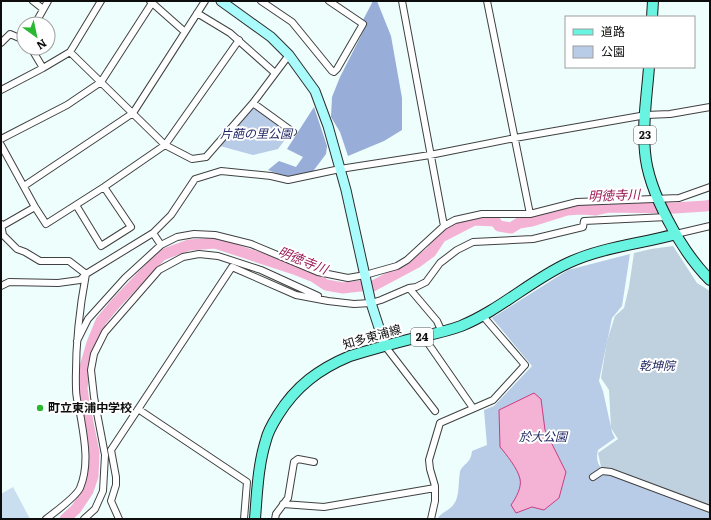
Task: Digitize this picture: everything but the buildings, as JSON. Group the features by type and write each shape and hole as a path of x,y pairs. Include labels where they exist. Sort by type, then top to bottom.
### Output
{"main road":[{"path":"652,16 653,1"},
{"name":"23","path":"649,68 644,138 646,164 653,188 676,234 694,263 710,280"},
{"name":"知多東浦線","path":"255,519 258,483 266,439 272,425 290,398 305,382 336,362 350,356 461,326 482,316 549,273 588,255 676,234"}],"street":[{"path":"33,1 43,9"},
{"path":"39,16 48,1"},
{"path":"1,90 70,52 101,1"},
{"path":"24,186 133,113 205,1"},
{"path":"221,1 271,37 289,55 315,92 328,126 346,190 371,303 385,346 435,411"},
{"path":"261,1 292,22 334,72 363,24 328,1"},
{"path":"402,1 444,226"},
{"path":"487,1 530,214"},
{"path":"1,139 67,105 101,82 151,2 184,32"},
{"path":"197,13 230,33 275,73"},
{"path":"1,43 10,34 16,37"},
{"path":"1,145 46,224 165,145 239,40"},
{"path":"70,52 165,145 192,159 206,157 253,103 289,55"},
{"path":"36,56 43,68"},
{"path":"253,103 293,132"},
{"path":"1,286 9,282 58,283 80,280 86,274 153,233 171,215 195,179 221,171 271,176 288,180 340,169 646,115 670,114 710,107"},
{"path":"76,205 101,246 131,227 104,186"},
{"path":"77,341 88,319 125,278 161,245 177,237 194,234 215,235 252,244 318,272 348,278 397,266 407,260 444,226 455,220 482,214 530,214 577,202 679,198 710,187"},
{"path":"35,207 1,225 3,234 17,249 40,261 69,261 86,274"},
{"path":"119,519 111,500 116,485 116,477 111,450 232,268 296,294 328,301 354,304 371,303 426,282 440,263 456,250 473,242 533,239 583,227 584,221 667,217"},
{"path":"676,234 710,226"},
{"path":"153,233 161,245"},
{"path":"84,519 94,509 103,491 105,455 94,397 91,370 94,354 105,332 159,270 183,257 199,254 218,256 262,270 328,301"},
{"path":"46,519 63,506 79,489 85,470 85,452 76,391 77,341 86,274"},
{"path":"409,288 436,322 442,332"},
{"path":"431,519 435,501 435,488 429,460 440,423 493,400 526,365 482,316"},
{"path":"423,336 473,408"},
{"path":"138,409 247,482 244,519"},
{"path":"275,519 276,514 288,498 294,462 298,459 314,462"},
{"path":"594,477 602,471 612,472 710,509"},
{"path":"284,504 324,506 435,488"}],"green space":[{"name":"片葩の里公園","path":"253,107 290,133 278,149 253,155 220,146"},
{"name":"乾坤院","path":"673,246 697,283 710,291 710,505 601,467 598,453 618,439 611,428 609,390 601,378 607,341 615,316 624,308 634,253"},
{"name":"於大公園","path":"630,254 622,306 612,318 599,381 603,391 612,432 615,438 598,450 598,463 602,469 710,510 710,519 437,519 456,501 460,472 470,459 472,451 487,445 484,410 494,406 532,366 492,318 568,270"}],"shaded area":[{"path":"373,1 377,1 391,36 402,98 402,130 384,141 348,156 340,132 331,117 332,97 340,77 367,24 363,20"},
{"path":"314,107 327,146 326,154 311,174 286,177 268,170 279,161 296,167 303,157 287,149"},
{"path":"534,393 541,399 545,430 566,472 559,498 544,510 532,507 516,513 511,505 517,496 520,479 514,466 500,447 499,410"},
{"path":"13,487 30,519 1,519 1,494"}],"waterway":[{"name":"明徳寺川","path":"65,519 76,509 88,491 93,476 94,452 82,388 85,367 92,343 101,321 116,303 162,255 189,245 215,243 294,269 314,277 326,285 343,288 373,286 416,263 431,252 441,237 474,220 495,221 499,226 511,228 519,223 532,221 567,210 596,210 609,207 674,208 710,205"}],"place":[{"name":"町立東浦中学校","path":"40,408"}]}
